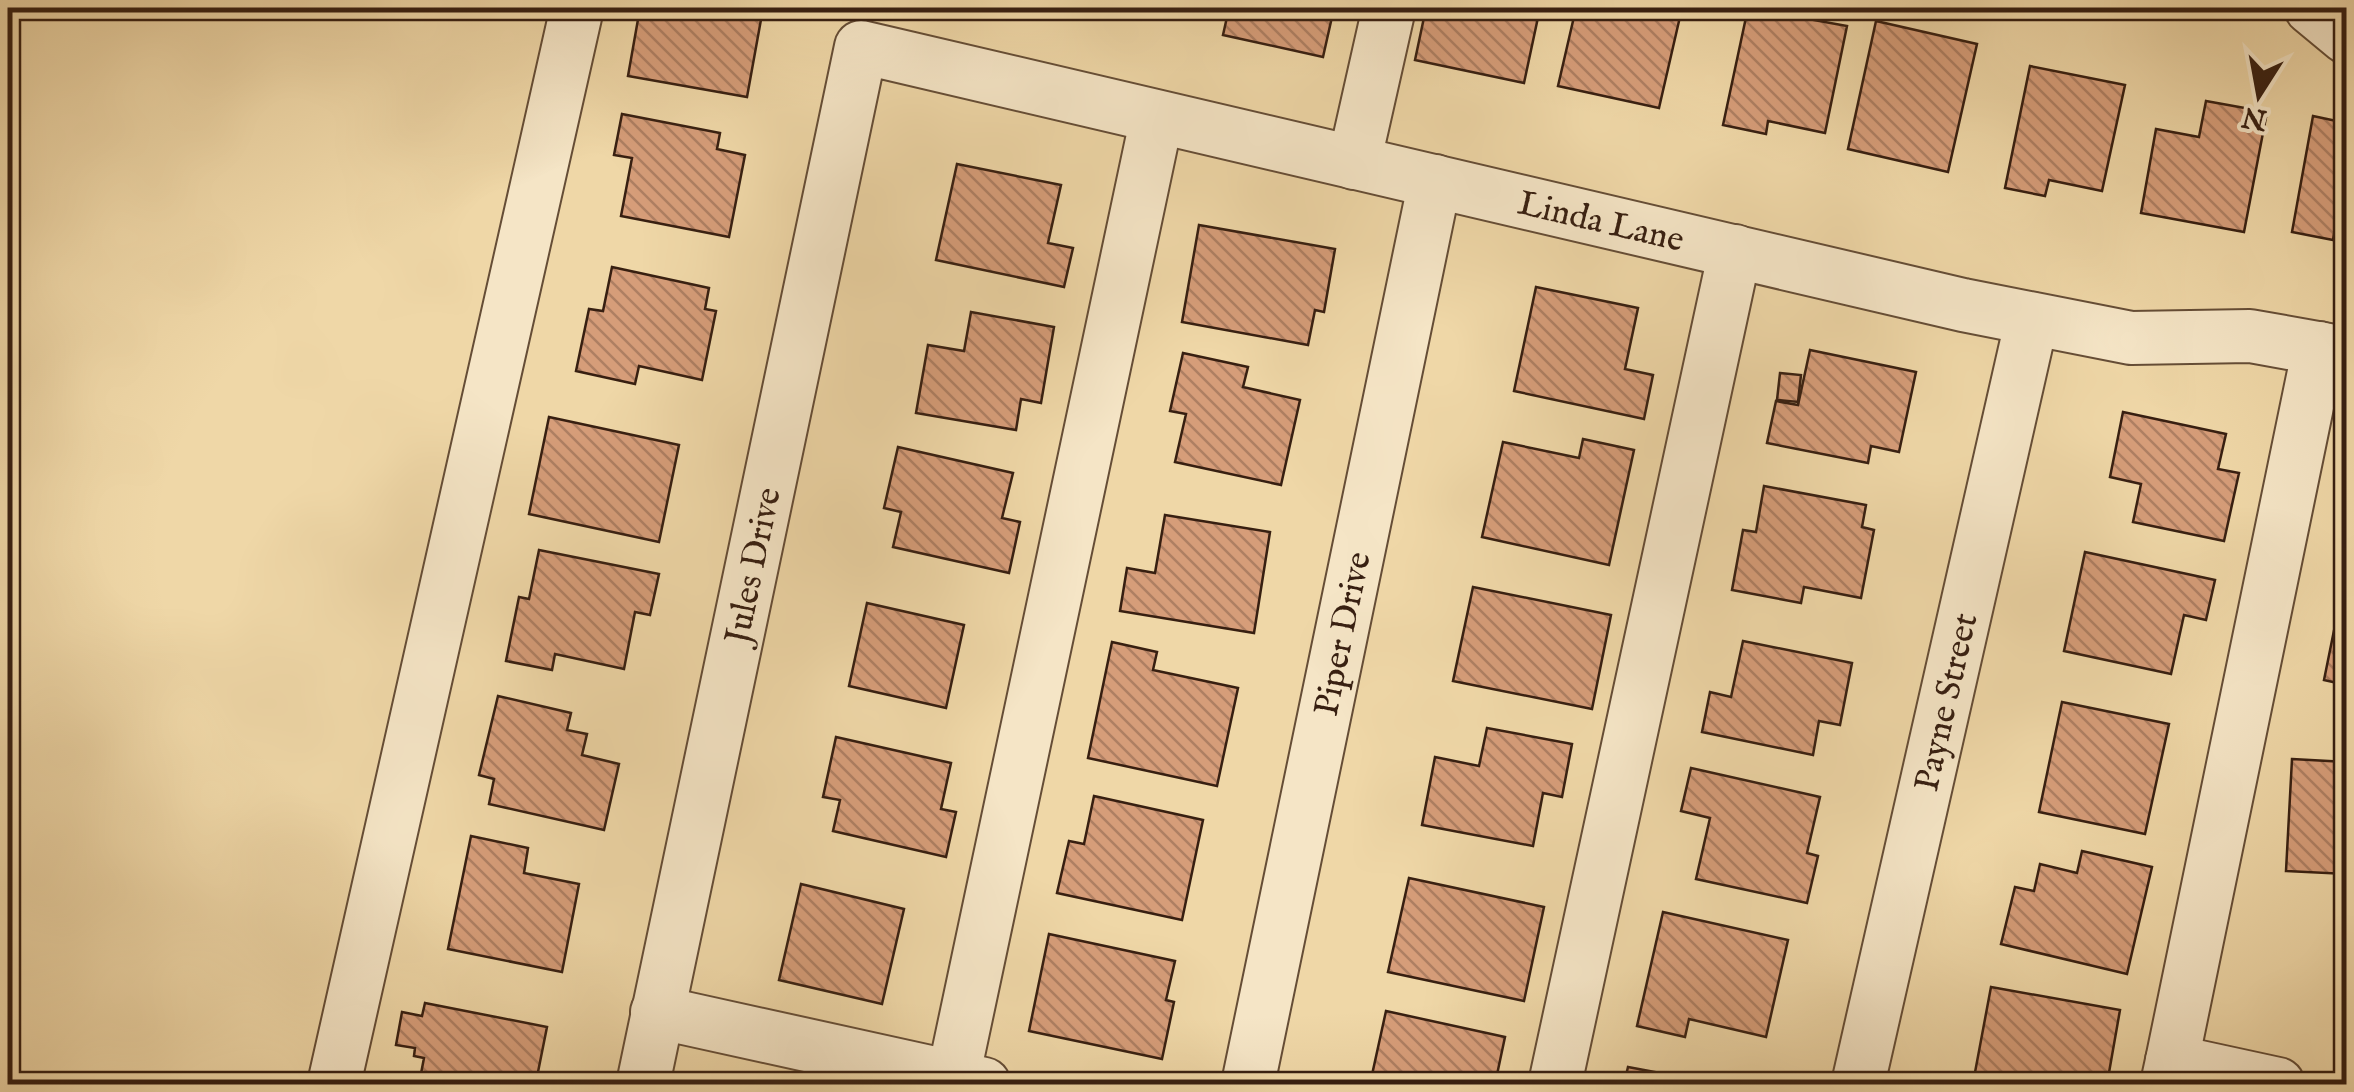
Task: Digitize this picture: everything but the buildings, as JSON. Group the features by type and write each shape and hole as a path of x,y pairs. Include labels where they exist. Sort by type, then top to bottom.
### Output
{"street":[{"path":"334,1084 577,8"},
{"path":"1354,163 1389,8"},
{"path":"2311,8 2346,37"},
{"name":"Linda Lane","path":"860,48 2032,319 2131,338 2250,336 2332,351"},
{"name":"Jules Drive","path":"643,1084 860,48"},
{"path":"658,1012 968,1081 1156,117"},
{"name":"Piper Drive","path":"1248,1084 1436,181"},
{"path":"1555,1084 1735,251"},
{"name":"Payne Street","path":"1858,1084 2032,319"},
{"path":"2278,1084 2170,1073 2332,351"}]}
